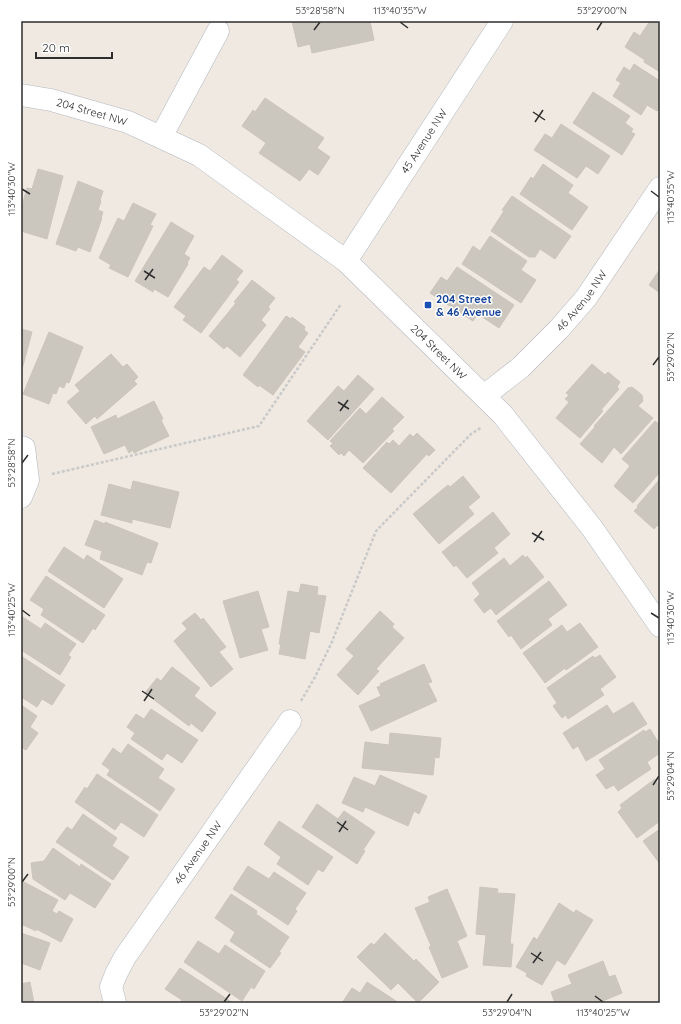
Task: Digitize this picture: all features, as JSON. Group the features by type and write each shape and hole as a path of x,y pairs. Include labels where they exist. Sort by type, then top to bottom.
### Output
{"street":[{"name":"45 Avenue NW","path":"346,261 502,21"},
{"path":"161,138 218,31"},
{"name":"204 Street NW","path":"21,95 51,100 128,122 199,155 346,261 503,415 592,528 660,626"},
{"name":"46 Avenue NW","path":"484,396 521,367 559,329 586,298 660,188"},
{"path":"21,447 24,448 24,489"},
{"name":"46 Avenue NW","path":"114,995 116,974 125,957 290,721"}],"path":[{"path":"24,489 258,426 341,304"},
{"path":"290,721 315,677 331,644 376,531 471,434 503,415"}],"building":[{"path":"292,21 370,21 374,40 312,53 310,44 298,47"},
{"path":"650,21 654,21 660,25 660,72 625,47 634,32 640,36"},
{"path":"634,64 660,81 660,107 657,111 647,105 641,115 613,96 621,83 616,80 624,67 630,71"},
{"path":"593,92 630,116 625,123 633,129 631,132 635,134 622,155 573,123"},
{"path":"265,98 324,138 317,148 330,157 318,175 309,169 300,181 259,153 266,143 242,126 253,110 255,112"},
{"path":"561,124 610,156 598,174 586,166 577,178 534,150 545,134 552,138"},
{"path":"543,164 573,185 568,193 588,207 572,230 520,194 531,177 533,179"},
{"path":"38,169 63,176 47,239 21,231 21,209 27,188 32,189"},
{"path":"78,181 103,191 98,210 103,212 102,218 90,252 78,247 76,251 56,244"},
{"path":"512,196 571,236 555,259 540,249 535,257 529,257 491,231 504,211 502,210"},
{"path":"133,203 156,214 150,225 153,226 128,277 109,268 111,265 99,258 118,218 124,221"},
{"path":"171,222 194,236 184,254 190,258 187,263 188,264 168,297 154,289 153,292 135,281"},
{"path":"490,236 527,261 521,270 536,280 521,303 462,264 473,246 480,251"},
{"path":"222,255 243,271 236,280 239,282 201,333 183,320 186,316 174,307 204,267 210,271"},
{"path":"457,267 514,305 499,328 478,314 473,321 430,293 441,277 447,281"},
{"path":"660,269 660,293 649,285"},
{"path":"252,280 275,298 268,307 270,309 261,320 266,325 240,357 227,346 224,349 209,336 236,303 234,302"},
{"path":"286,316 291,319 292,317 305,327 304,330 308,333 298,347 305,352 273,395 259,385 258,387 243,375"},
{"path":"21,329 32,332 21,373"},
{"path":"49,332 83,347 69,383 66,382 64,388 59,386 56,394 53,393 49,404 23,394"},
{"path":"111,354 123,367 127,364 138,377 134,381 137,384 97,419 95,416 86,424 67,402 80,391 75,385"},
{"path":"592,364 605,375 608,372 620,382 617,387 619,389 580,438 556,418 569,402 565,399 569,395 566,393"},
{"path":"358,375 374,389 328,440 307,421 338,386 344,391"},
{"path":"632,387 642,395 643,401 638,406 653,418 621,454 614,447 602,463 580,444 628,388"},
{"path":"382,397 404,417 392,429 394,431 363,463 349,450 344,456 341,453 339,455 330,446 333,443 330,441 360,408 366,414"},
{"path":"154,401 169,436 134,453 133,450 129,453 125,445 104,454 91,427 116,415 117,419"},
{"path":"655,421 660,425 660,472 633,503 614,486 630,466 622,459"},
{"path":"417,433 435,450 429,456 426,454 391,493 363,468 387,442 389,444 393,440 399,446 410,434 413,437"},
{"path":"463,476 480,497 468,507 474,514 439,544 413,514 448,485 450,487"},
{"path":"660,479 660,523 654,529 634,511"},
{"path":"133,481 179,492 170,528 132,519 132,523 101,515 109,484 131,490"},
{"path":"493,512 510,534 494,548 498,553 467,578 456,565 454,567 442,552"},
{"path":"95,520 105,524 105,522 158,543 151,563 147,562 142,575 100,559 102,551 85,545"},
{"path":"64,547 84,560 87,555 123,579 104,608 48,571"},
{"path":"523,555 525,558 527,556 544,577 496,615 491,608 484,613 474,600 480,594 472,583 504,558 510,566"},
{"path":"46,576 105,615 95,630 93,628 83,643 41,615 44,609 30,600"},
{"path":"549,581 567,605 548,619 552,625 521,649 511,635 509,637 497,621"},
{"path":"301,584 318,587 317,595 326,596 319,633 310,631 305,659 279,654 281,644 279,644 288,591 299,593"},
{"path":"258,591 269,627 261,629 268,650 240,658 223,601"},
{"path":"380,611 394,624 392,627 404,638 376,669 379,671 358,695 337,675 354,656 346,649"},
{"path":"195,613 201,620 203,618 226,647 219,652 233,669 211,687 174,641 187,629 182,623"},
{"path":"21,616 41,629 45,623 76,644 68,655 71,657 60,675 21,650"},
{"path":"580,623 598,647 545,683 523,653 562,625 567,632"},
{"path":"600,655 616,677 600,689 604,695 568,719 566,715 562,718 553,706 557,703 547,688 593,656 595,658"},
{"path":"21,656 65,685 52,705 42,699 37,707 21,697"},
{"path":"424,664 432,682 428,683 437,701 371,731 359,706 381,696 377,687 381,686 380,684"},
{"path":"172,667 200,688 194,696 216,713 202,732 191,723 189,726 145,693 157,678 161,681"},
{"path":"633,702 647,724 586,761 578,746 573,749 563,733 607,705 613,714"},
{"path":"21,705 37,716 30,727 38,733 26,750 21,747"},
{"path":"151,709 198,740 182,763 167,753 162,760 131,739 135,733 127,727 136,714 144,719"},
{"path":"650,729 660,745 660,753 647,762 651,769 618,791 614,785 606,789 596,775 605,769 599,760 644,730 645,732"},
{"path":"390,733 441,738 439,758 435,757 433,775 362,768 365,742 389,745"},
{"path":"128,744 164,769 158,778 175,789 160,811 107,775 110,770 102,764 113,748 121,754"},
{"path":"97,774 158,815 144,837 121,822 115,830 75,802 85,787 87,789"},
{"path":"380,775 427,796 419,814 414,811 408,826 365,807 363,812 342,803 354,777 375,786"},
{"path":"655,779 660,787 660,821 637,838 618,812 622,808 620,805"},
{"path":"317,804 338,819 344,811 375,832 363,850 365,851 357,864 302,827"},
{"path":"83,814 117,838 112,846 129,857 113,880 56,842 67,827 72,830"},
{"path":"279,821 333,857 323,872 318,869 308,885 277,864 281,857 264,844"},
{"path":"660,829 660,864 643,841"},
{"path":"53,848 80,867 81,864 111,884 95,908 70,893 65,900 33,879 31,863 44,861"},
{"path":"248,866 269,879 274,872 306,893 295,909 297,911 288,925 233,889"},
{"path":"22,881 58,900 52,911 57,914 59,911 73,919 61,942 36,929 36,931 21,924"},
{"path":"480,887 498,889 497,893 515,894 510,944 513,944 511,967 483,965 486,935 476,934"},
{"path":"447,889 467,936 457,941 468,967 442,978 429,947 431,946 415,908 430,902 428,897"},
{"path":"231,894 257,911 256,914 289,937 279,952 281,953 270,968 230,941 235,932 215,918"},
{"path":"559,903 574,913 576,910 593,920 565,965 557,960 542,985 526,976 527,973 516,967 534,937 537,940"},
{"path":"21,933 50,943 40,970 21,963"},
{"path":"385,933 414,961 416,959 439,982 418,1003 398,983 391,990 357,957 371,943 374,945"},
{"path":"198,941 219,954 225,945 265,971 254,989 251,987 242,1001 184,962"},
{"path":"603,961 609,977 615,975 622,993 598,1003 555,1003 551,992 572,984 568,975"},
{"path":"180,968 233,1003 180,1003 182,1000 165,989"},
{"path":"30,982 34,1003 21,1003 21,984"},
{"path":"367,982 399,1003 342,1003 352,988 360,993"}],"place":[{"name":"204 Street & 46 Avenue","path":"428,305"}]}
